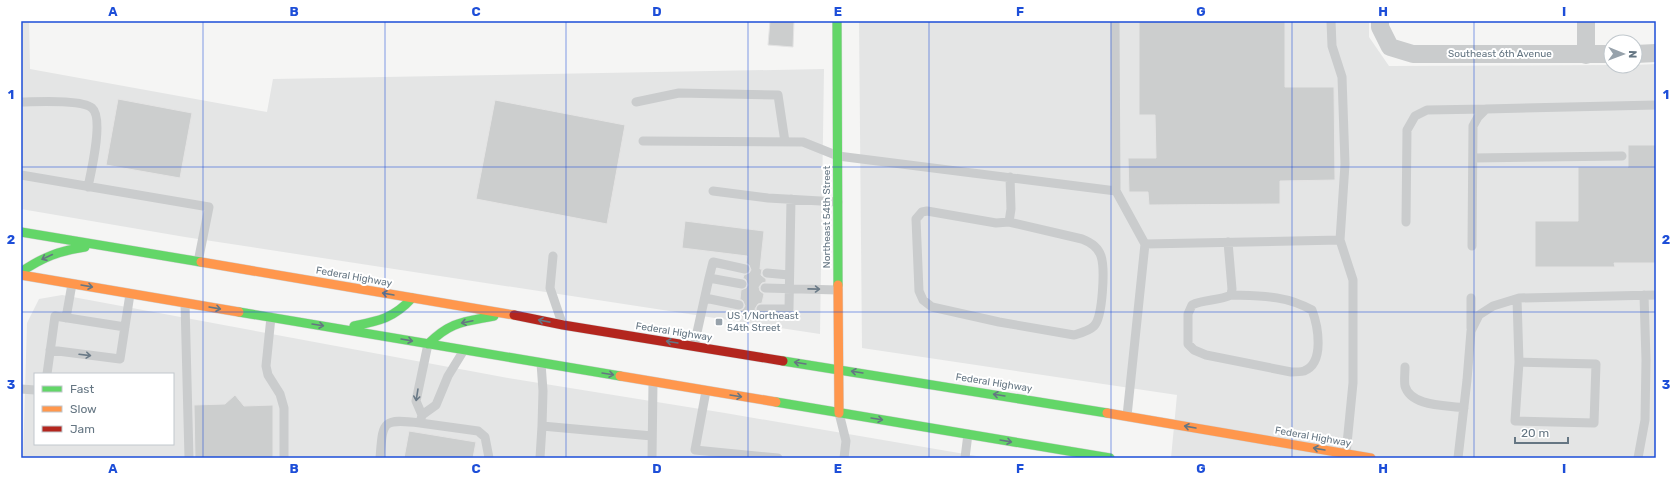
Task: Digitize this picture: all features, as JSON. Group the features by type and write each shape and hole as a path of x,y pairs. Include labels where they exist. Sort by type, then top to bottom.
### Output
{"main road":[{"name":"Northeast 54th Street","path":"837,21 839,413"},
{"name":"Federal Highway","path":"21,232 505,313 563,325 1127,416 1344,456 1371,458"},
{"path":"21,272 36,262 61,251 98,245"},
{"path":"21,275 968,434 1053,453 1110,458"},
{"path":"341,329 387,320 404,307 412,298"},
{"path":"428,344 439,333 452,325 505,313"}],"street":[{"name":"Southeast 6th Avenue","path":"1380,21 1380,27 1390,47 1413,54 1603,54"},
{"path":"1586,21 1586,55"},
{"path":"1643,54 1656,53"}],"lane":[{"path":"1115,21 1116,191 1145,244 1127,416"},
{"path":"1331,21 1332,46 1342,78 1345,156 1340,240 1353,280 1353,384 1344,456"},
{"path":"636,102 679,93 778,95 785,142"},
{"path":"21,102 83,104 93,108 97,117 96,139 88,187"},
{"path":"1406,222 1407,130 1415,116 1427,110 1656,104"},
{"path":"1472,246 1473,126 1478,117 1486,109"},
{"path":"643,141 803,142 838,156 1116,191"},
{"path":"1473,158 1622,156"},
{"path":"21,175 209,207 198,262"},
{"path":"1009,222 1011,209 1010,177"},
{"path":"714,191 838,202"},
{"path":"761,309 789,309 791,199"},
{"path":"927,211 996,223 1009,222 1082,239 1092,243 1101,256 1103,296 1098,319 1094,325 1082,333 1074,335 999,322 932,306 923,300 919,292 916,220 922,212 927,211"},
{"path":"1145,244 1340,240"},
{"path":"1228,242 1232,289 1231,294"},
{"path":"553,256 550,288 563,325"},
{"path":"694,346 713,262 745,269"},
{"path":"767,273 790,275"},
{"path":"709,278 742,284"},
{"path":"66,318 72,284"},
{"path":"764,288 838,290"},
{"path":"50,350 120,359 130,294"},
{"path":"1231,294 1275,297 1298,302 1312,310 1318,327 1318,343 1316,356 1311,366 1303,371 1291,372 1206,355 1194,350 1188,344 1188,314 1192,305 1199,302 1215,300 1231,294"},
{"path":"1638,458 1644,420 1646,360 1644,295"},
{"path":"1471,331 1478,315 1493,306 1517,299 1656,295"},
{"path":"705,298 739,305"},
{"path":"1458,458 1471,331 1471,298"},
{"path":"1517,299 1519,362 1515,421 1594,423 1596,364 1519,362"},
{"path":"185,303 189,458"},
{"path":"47,373 55,316 125,327"},
{"path":"271,317 266,366 268,375 280,394 284,408 284,458"},
{"path":"421,419 416,401 428,344"},
{"path":"421,419 436,405 448,376 464,350"},
{"path":"1646,360 1656,360"},
{"path":"540,458 543,391 541,363"},
{"path":"1405,367 1405,386 1411,396 1422,402 1464,408"},
{"path":"652,458 653,382"},
{"path":"21,389 34,390"},
{"path":"706,391 695,450 778,458"},
{"path":"839,413 846,441 844,458"},
{"path":"380,458 382,430 391,421 421,419 478,431 485,437 488,458"},
{"path":"542,426 652,436"},
{"path":"965,458 968,434"}],"shaded area":[{"path":"21,21 29,21 30,69 267,112 273,79 824,69 820,334 185,237 21,209"},
{"path":"859,21 1369,21 1369,37 1389,66 1603,65 1603,74 1643,74 1643,65 1656,64 1656,458 1171,458 1177,395 862,348"},
{"path":"62,295 508,378 988,458 23,458 27,323 39,299"}],"building":[{"path":"770,21 794,21 793,47 768,45"},
{"path":"1139,21 1285,21 1285,87 1334,87 1335,180 1280,181 1280,204 1149,205 1148,192 1129,192 1128,158 1156,158 1155,115 1139,115"},
{"path":"118,99 192,113 180,178 106,165"},
{"path":"495,100 625,125 607,224 476,199"},
{"path":"1628,145 1656,145 1656,263 1614,263 1615,267 1535,267 1535,221 1578,221 1578,167 1628,167"},
{"path":"685,221 764,231 760,269 762,269 761,275 766,279 766,282 762,283 759,287 760,291 764,294 762,303 758,304 755,309 760,315 759,320 737,316 738,311 743,309 745,306 743,301 740,299 741,290 746,288 748,285 746,280 743,278 744,275 749,273 751,270 749,265 746,263 747,256 682,248"},
{"path":"235,395 244,406 273,405 273,458 195,458 194,405 225,404"},
{"path":"409,431 476,442 473,458 404,458"}],"traffic: fast":[{"path":"837,21 838,285"},
{"path":"21,232 201,262"},
{"path":"21,272 52,255 67,250 85,247"},
{"path":"354,326 386,318 399,310 412,298"},
{"path":"239,312 620,376"},
{"path":"428,344 436,336 458,324 494,316"},
{"path":"783,361 1107,413"},
{"path":"776,402 1110,458"}],"traffic: slow":[{"path":"201,262 514,315"},
{"path":"21,275 239,312"},
{"path":"838,285 839,413"},
{"path":"620,376 776,402"},
{"path":"1107,413 1371,458"}],"traffic: jam":[{"path":"514,315 563,325 783,361"}],"place":[{"name":"US 1/Northeast 54th Street","path":"719,322"}]}
